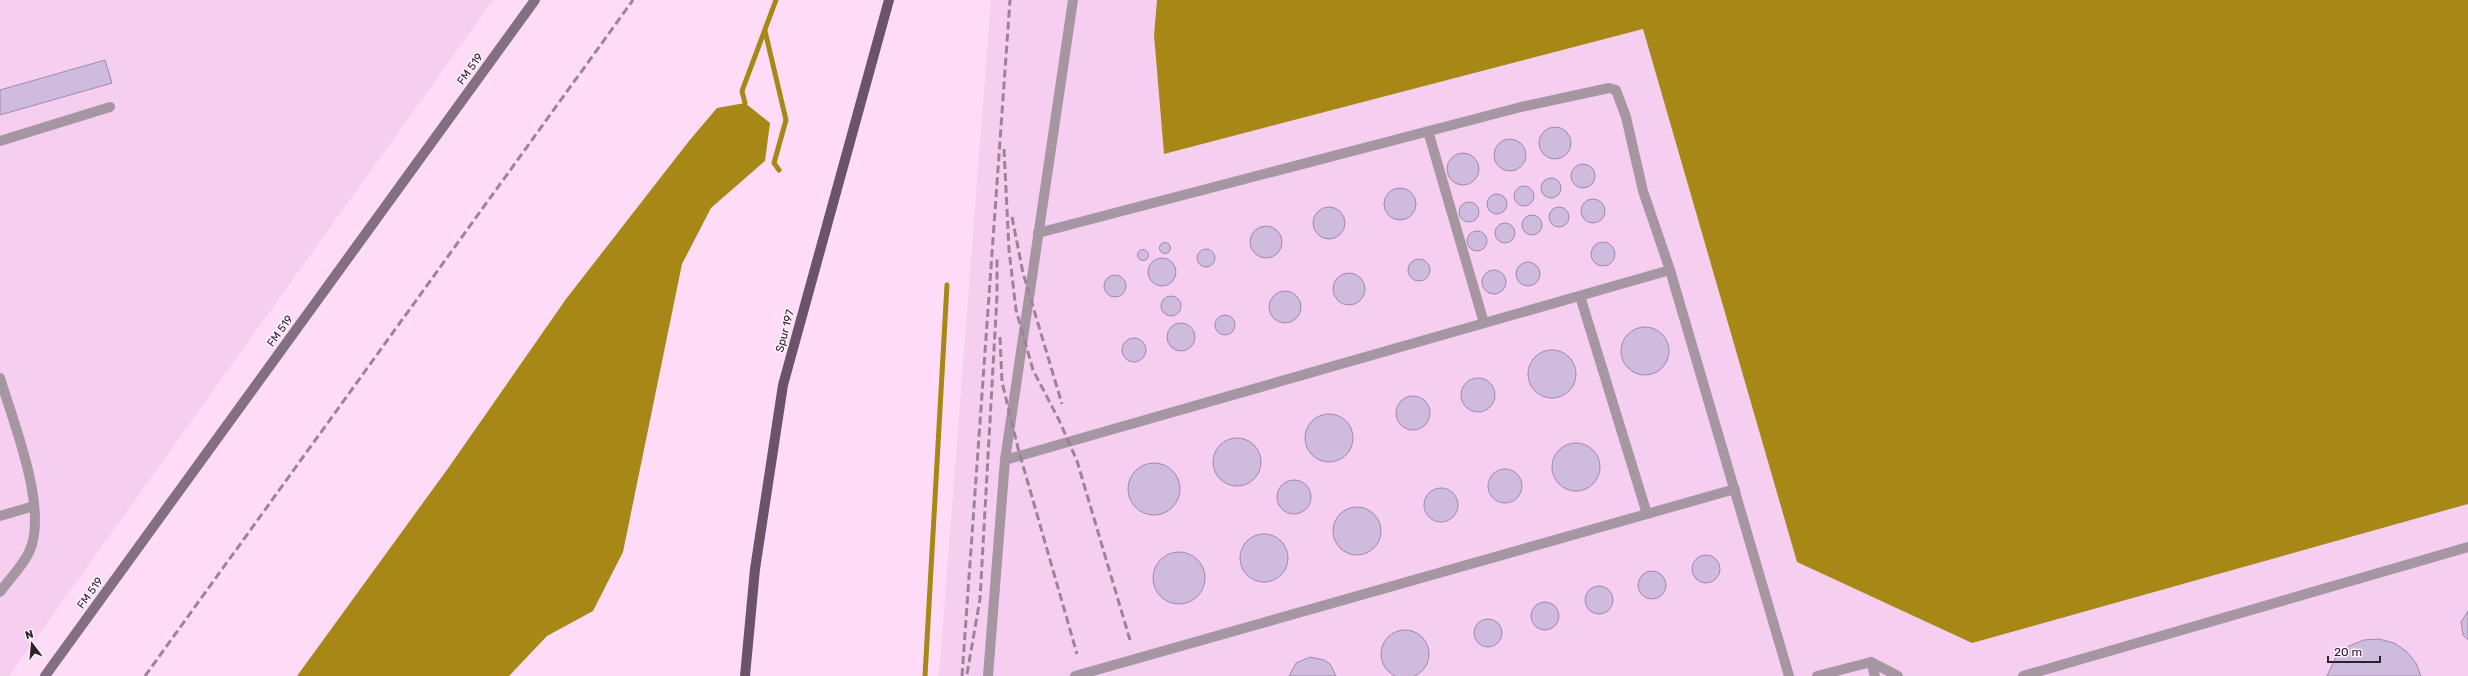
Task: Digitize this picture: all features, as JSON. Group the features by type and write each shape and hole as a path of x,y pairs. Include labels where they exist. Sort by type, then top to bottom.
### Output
{"main road":[{"name":"FM 519","path":"45,676 535,0"},
{"name":"Spur 197","path":"745,676 755,569 783,385 889,0"}],"lane":[{"path":"988,676 1005,460 1073,0"},
{"path":"1038,233 1428,131 1609,88 1616,90 1626,117 1643,191 1670,270 1789,676"},
{"path":"0,141 110,107"},
{"path":"1428,131 1484,323"},
{"path":"1005,460 1670,270"},
{"path":"1580,296 1646,514"},
{"path":"0,378 34,494 35,533 30,551 0,592"},
{"path":"1075,676 1735,489"},
{"path":"0,516 34,506"},
{"path":"2023,676 2468,547"},
{"path":"1817,676 1871,662 1898,676"},
{"path":"1871,662 1875,676"}],"shaded area":[{"path":"0,0 493,0 9,676 0,676"},
{"path":"991,0 1157,0 1154,35 1164,154 1643,29 1797,562 1972,643 2468,504 2468,676 939,676"},
{"path":"1157,0 2468,0 2468,504 1972,643 1797,562 1643,29 1164,154 1154,35"},
{"path":"745,103 770,123 765,161 711,208 682,264 623,552 593,611 547,636 509,676 297,676 449,467 566,299 689,141 717,108"}],"building":[{"path":"105,60 112,83 0,115 0,90"},
{"path":"1552,127 1558,127 1568,134 1571,143 1570,149 1564,156 1558,159 1552,159 1542,152 1539,146 1539,140 1546,130"},
{"path":"1507,139 1513,139 1523,146 1526,155 1525,161 1519,168 1513,171 1507,171 1497,164 1494,158 1494,152 1501,142"},
{"path":"1460,153 1466,153 1476,160 1479,169 1478,175 1472,182 1466,185 1460,185 1450,178 1447,172 1447,166 1454,156"},
{"path":"1583,164 1592,167 1595,176 1592,185 1583,188 1574,185 1571,176 1574,167"},
{"path":"1551,178 1558,181 1561,188 1558,195 1551,198 1544,195 1541,188 1544,181"},
{"path":"1524,186 1531,189 1534,196 1531,203 1524,206 1517,203 1514,196 1517,189"},
{"path":"1397,188 1403,188 1413,195 1416,204 1415,210 1409,217 1403,220 1397,220 1387,213 1384,207 1384,201 1391,191"},
{"path":"1497,194 1504,197 1507,204 1504,211 1497,214 1490,211 1487,204 1490,197"},
{"path":"1593,199 1602,202 1605,211 1602,220 1593,223 1584,220 1581,211 1584,202"},
{"path":"1469,202 1476,205 1479,212 1476,219 1469,222 1462,219 1459,212 1462,205"},
{"path":"1326,207 1332,207 1342,214 1345,223 1344,229 1338,236 1332,239 1326,239 1316,232 1313,226 1313,220 1320,210"},
{"path":"1559,207 1566,210 1569,217 1566,224 1559,227 1552,224 1549,217 1552,210"},
{"path":"1532,215 1539,218 1542,225 1539,232 1532,235 1525,232 1522,225 1525,218"},
{"path":"1505,223 1512,226 1515,233 1512,240 1505,243 1498,240 1495,233 1498,226"},
{"path":"1263,226 1269,226 1279,233 1282,242 1281,248 1275,255 1269,258 1263,258 1253,251 1250,245 1250,239 1257,229"},
{"path":"1477,231 1484,234 1487,241 1484,248 1477,251 1470,248 1467,241 1470,234"},
{"path":"1603,242 1612,245 1615,254 1612,263 1603,266 1594,263 1591,254 1594,245"},
{"path":"1163,243 1167,243 1169,244 1169,252 1163,253 1160,250 1160,246"},
{"path":"1206,249 1210,250 1214,254 1214,262 1210,266 1206,267 1202,266 1198,262 1197,258 1198,254 1202,250"},
{"path":"1141,250 1145,250 1147,251 1147,259 1141,260 1138,257 1138,253"},
{"path":"1162,258 1172,262 1176,272 1172,282 1162,286 1152,282 1148,272 1152,262"},
{"path":"1419,259 1427,262 1430,270 1427,278 1419,281 1411,278 1408,270 1411,262"},
{"path":"1528,262 1537,265 1540,274 1537,283 1528,286 1519,283 1516,274 1519,265"},
{"path":"1494,270 1503,273 1506,282 1503,291 1494,294 1485,291 1482,282 1485,273"},
{"path":"1346,273 1352,273 1362,280 1365,289 1364,295 1358,302 1352,305 1346,305 1336,298 1333,292 1333,286 1340,276"},
{"path":"1111,275 1119,275 1126,282 1126,290 1119,297 1111,297 1104,290 1104,282"},
{"path":"1282,291 1288,291 1298,298 1301,307 1300,313 1294,320 1288,323 1282,323 1272,316 1269,310 1269,304 1276,294"},
{"path":"1171,296 1178,299 1181,306 1178,313 1171,316 1164,313 1161,306 1164,299"},
{"path":"1225,315 1232,318 1235,325 1232,332 1225,335 1218,332 1215,325 1218,318"},
{"path":"1181,323 1191,327 1195,337 1191,347 1181,351 1171,347 1167,337 1171,327"},
{"path":"1640,327 1650,327 1662,334 1669,346 1669,356 1662,368 1650,375 1640,375 1632,371 1625,364 1621,356 1621,346 1625,338 1632,331"},
{"path":"1134,338 1143,341 1146,350 1143,359 1134,362 1125,359 1122,350 1125,341"},
{"path":"1547,350 1557,350 1569,357 1576,369 1576,379 1569,391 1557,398 1547,398 1539,394 1532,387 1528,379 1528,369 1532,361 1539,354"},
{"path":"1478,378 1484,379 1490,383 1494,389 1494,401 1490,407 1484,411 1478,412 1472,411 1466,407 1462,401 1461,395 1462,389 1466,383 1472,379"},
{"path":"1413,396 1419,397 1425,401 1429,407 1429,419 1425,425 1419,429 1413,430 1407,429 1401,425 1397,419 1396,413 1397,407 1401,401 1407,397"},
{"path":"1324,414 1334,414 1346,421 1353,433 1353,443 1346,455 1334,462 1324,462 1316,458 1309,451 1305,443 1305,433 1309,425 1316,418"},
{"path":"1232,438 1242,438 1254,445 1261,457 1261,467 1254,479 1242,486 1232,486 1224,482 1217,475 1213,467 1213,457 1217,449 1224,442"},
{"path":"1571,443 1581,443 1593,450 1600,462 1600,472 1593,484 1581,491 1571,491 1563,487 1556,480 1552,472 1552,462 1556,454 1563,447"},
{"path":"1154,463 1164,465 1172,471 1178,479 1180,489 1178,499 1172,507 1164,513 1154,515 1144,513 1136,507 1130,499 1128,489 1130,479 1136,471 1144,465"},
{"path":"1505,469 1511,470 1517,474 1521,480 1521,492 1517,498 1511,502 1505,503 1499,502 1493,498 1489,492 1488,486 1489,480 1493,474 1499,470"},
{"path":"1294,480 1300,481 1306,485 1310,491 1310,503 1306,509 1300,513 1294,514 1288,513 1282,509 1278,503 1277,497 1278,491 1282,485 1288,481"},
{"path":"1438,488 1444,488 1453,493 1457,499 1457,511 1453,517 1444,522 1438,522 1429,517 1424,508 1424,502 1429,493"},
{"path":"1352,507 1362,507 1374,514 1381,526 1381,536 1374,548 1362,555 1352,555 1344,551 1337,544 1333,536 1333,526 1337,518 1344,511"},
{"path":"1259,534 1269,534 1281,541 1288,553 1288,563 1281,575 1269,582 1259,582 1251,578 1244,571 1240,563 1240,553 1244,545 1251,538"},
{"path":"1179,552 1189,554 1197,560 1203,568 1205,578 1203,588 1197,596 1189,602 1179,604 1169,602 1161,596 1155,588 1153,578 1155,568 1161,560 1169,554"},
{"path":"1706,555 1716,559 1720,569 1716,579 1706,583 1696,579 1692,569 1696,559"},
{"path":"1652,571 1658,572 1662,575 1665,579 1665,591 1662,595 1658,598 1652,599 1646,598 1642,595 1639,591 1638,585 1639,579 1642,575 1646,572"},
{"path":"1599,586 1609,590 1613,600 1609,610 1599,614 1589,610 1585,600 1589,590"},
{"path":"1545,602 1551,603 1555,606 1558,610 1558,622 1555,626 1551,629 1545,630 1539,629 1535,626 1532,622 1531,616 1532,610 1535,606 1539,603"},
{"path":"2468,611 2468,640 2463,635 2461,622"},
{"path":"1488,619 1494,620 1498,623 1501,627 1501,639 1498,643 1494,646 1488,647 1482,646 1478,643 1475,639 1474,633 1475,627 1478,623 1482,620"},
{"path":"1405,630 1414,632 1422,637 1427,645 1429,654 1427,663 1422,671 1414,676 1405,678 1396,676 1388,671 1383,663 1381,654 1383,645 1388,637 1396,632"},
{"path":"2379,639 2394,643 2406,651 2416,663 2421,676 2327,676 2336,657 2349,646 2364,640"},
{"path":"1310,657 1324,660 1330,664 1336,676 1289,676 1296,663"}],"waterway":[{"path":"745,103 742,91 776,0"},
{"path":"765,31 786,120 774,163 779,170"},
{"path":"925,676 947,285"}],"railway":[{"path":"145,676 633,0"},
{"path":"962,676 1010,0"},
{"path":"1004,149 1009,250 1016,310 1033,370 1059,420 1077,461 1130,640"},
{"path":"1012,217 1023,273 1062,404"},
{"path":"967,674 980,599 997,296 997,256"},
{"path":"1000,337 1002,382 1018,448 1077,654"}]}
